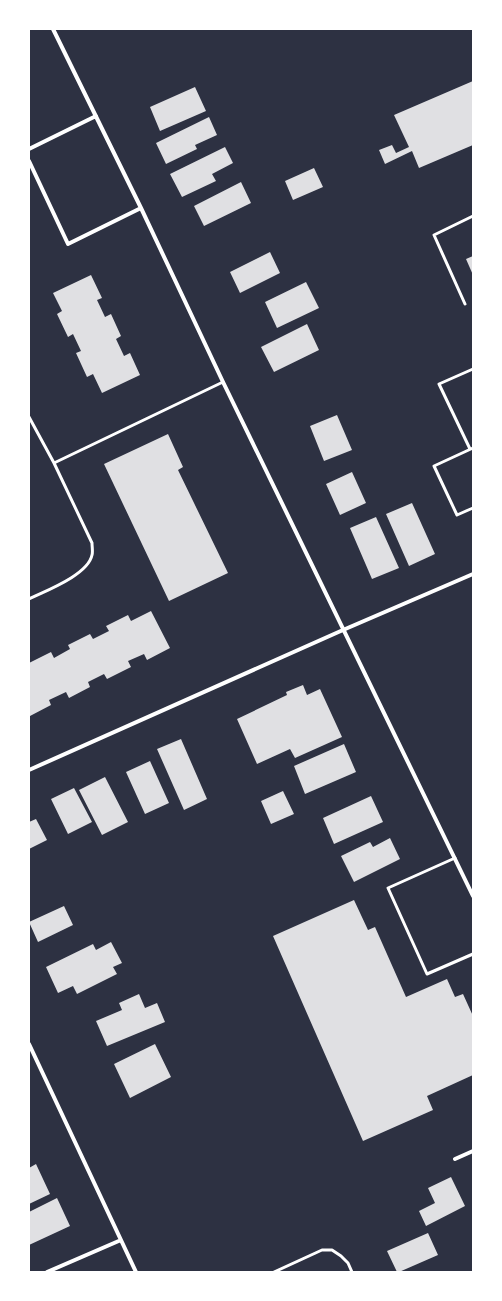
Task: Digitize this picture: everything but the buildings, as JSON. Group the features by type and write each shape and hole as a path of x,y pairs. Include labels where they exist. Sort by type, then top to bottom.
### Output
{"street":[{"path":"53,29 473,896"},
{"path":"29,149 96,116"},
{"path":"29,160 68,244 141,208"},
{"path":"29,770 343,630 473,574"},
{"path":"29,1044 136,1272"},
{"path":"455,1159 473,1151"},
{"path":"47,1272 121,1240"}],"lane":[{"path":"465,304 434,235 473,216"},
{"path":"473,369 439,384 471,448 434,466 457,515 473,508"},
{"path":"54,463 224,382"},
{"path":"29,417 54,463 92,543 92,556 85,567 75,576 29,599"},
{"path":"455,858 388,888 427,974 473,954"},
{"path":"274,1272 322,1250 332,1250 341,1256 348,1263 352,1272"}]}
